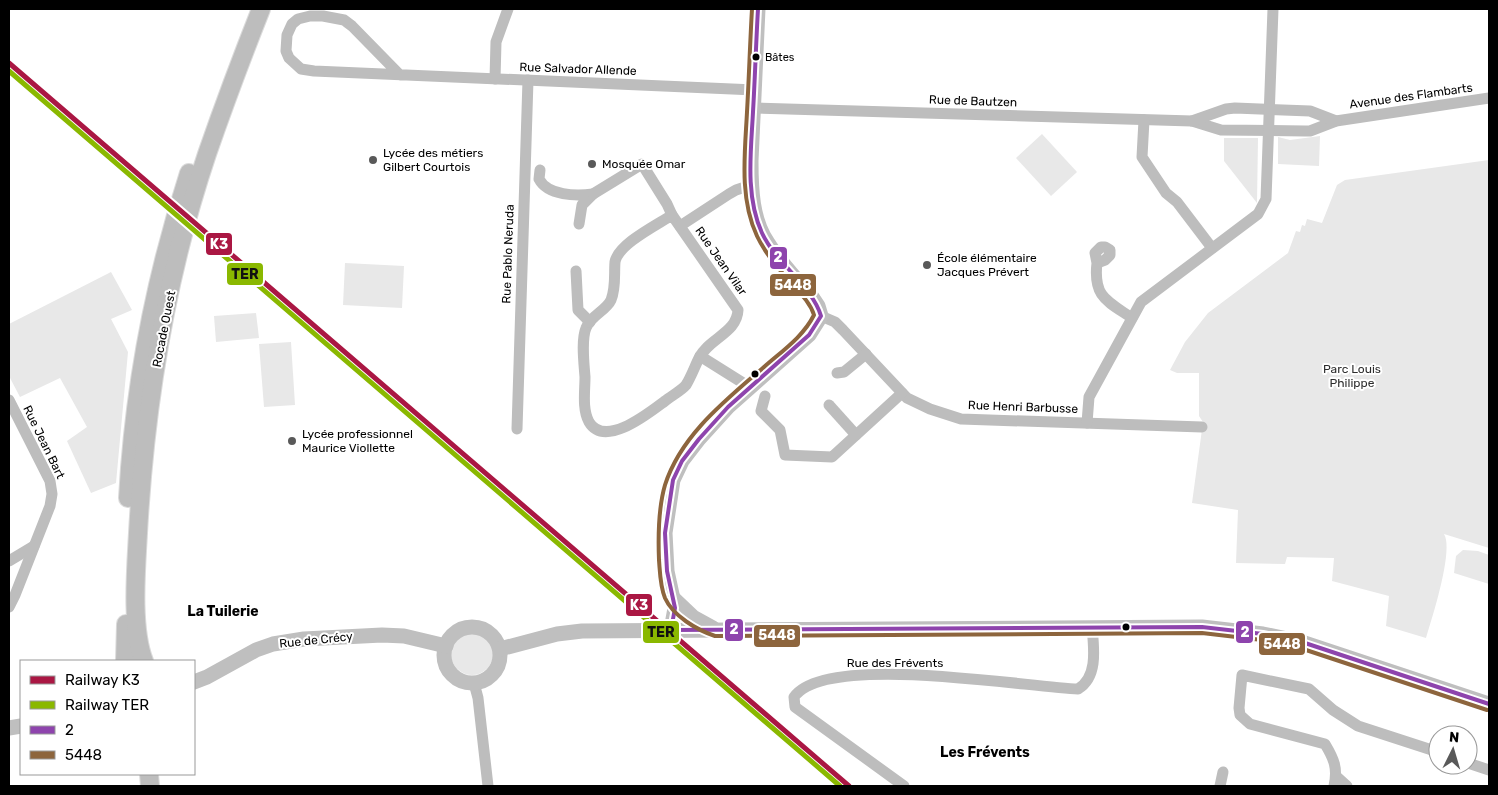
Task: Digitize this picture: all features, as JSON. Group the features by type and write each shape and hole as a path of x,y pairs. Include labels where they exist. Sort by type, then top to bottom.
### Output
{"main road":[{"name":"Rocade Ouest","path":"125,660 126,533 132,444 140,379 150,322 189,194 212,107 250,9"},
{"name":"Rocade Ouest","path":"189,194 261,9"},
{"path":"671,630 674,603 667,571 665,533 673,480 682,461 728,407 809,335 820,316 815,302 767,242 758,222 751,185 758,9"},
{"name":"Rocade Ouest","path":"144,660 139,648 137,631 141,483 149,407 176,238"},
{"path":"674,603 693,630"},
{"path":"674,603 693,617 716,630"},
{"path":"500,649 557,634 573,632 1202,626 1282,638 1311,645 1489,704"},
{"path":"468,627 476,627 492,634 500,649 498,665 494,672 489,677 474,683 459,679 448,668 445,661 446,646 456,632 468,627"},
{"name":"Rue de Crécy","path":"195,682 256,650 273,644 304,639 382,635 404,636 446,646"}],"street":[{"path":"495,79 496,42 508,9"},
{"path":"1087,423 1089,397 1141,302 1258,214 1264,204 1266,198 1273,9"},
{"name":"Rue Salvador Allende","path":"400,75 344,20 323,16 310,16 298,19 292,24 287,35 286,51 289,58 301,69 400,75 755,90"},
{"name":"Rue Pablo Neruda","path":"516,429 528,80"},
{"name":"Avenue des Flambarts","path":"1336,121 1489,98"},
{"name":"Rue de Bautzen","path":"754,108 1192,121 1221,130 1310,131 1336,121"},
{"name":"Rue de Bautzen","path":"1192,121 1226,109 1310,111 1336,121"},
{"path":"1144,120 1142,157 1166,193 1177,202 1212,248"},
{"name":"Rue Jean Vilar","path":"590,322 586,328 584,347 585,410 590,423 597,429 608,431 620,429 637,421 685,386 705,348 734,326 738,318 738,310 672,215 642,164 593,194"},
{"path":"540,170 538,179 542,185 550,189 567,195 593,194"},
{"name":"Rue Jean Vilar","path":"680,226 728,194 751,185"},
{"path":"579,224 582,205 593,194"},
{"path":"576,271 578,310 590,322 609,303 614,293 617,256 625,246 672,215"},
{"path":"1097,263 1096,274 1099,289 1104,299 1132,318"},
{"name":"Rue Henri Barbusse","path":"820,316 835,322 907,398 930,409 961,419 1202,427"},
{"path":"837,373 844,372 866,354"},
{"path":"700,356 751,388"},
{"path":"765,396 760,411 780,430 785,456 832,457 902,393"},
{"name":"Rue Jean Bart","path":"9,400 50,481 51,488 50,506 9,607"},
{"path":"829,405 856,435"},
{"path":"9,561 34,546"},
{"name":"Rue des Frévents","path":"904,786 795,707 794,697 799,690 814,683 843,676 879,674 952,677 1078,689 1085,684 1092,673 1094,644 1092,627"},
{"path":"1346,786 1335,781 1334,758 1325,744 1250,724 1240,715 1242,675 1308,689 1333,710 1358,726 1428,749"},
{"path":"474,683 478,698 488,786"},
{"path":"1220,786 1223,772"}],"green space":[{"path":"1042,134 1077,172 1051,196 1016,158"},
{"path":"1320,136 1319,166 1278,164 1278,137 1290,140"},
{"path":"1224,138 1258,138 1257,203 1224,161"},
{"name":"Parc Louis Philippe","path":"1489,160 1489,548 1444,534 1446,554 1444,569 1426,638 1386,626 1389,596 1332,581 1334,558 1287,557 1285,564 1236,563 1238,510 1192,503 1203,422 1199,416 1199,373 1177,373 1170,370 1185,342 1208,313 1288,253 1296,231 1300,232 1302,225 1305,226 1307,219 1322,223 1337,185 1345,180"},
{"path":"345,263 404,266 402,308 343,305"},
{"path":"111,272 132,310 111,319 128,352 116,483 91,493 67,441 87,427 60,378 20,397 9,376 9,324"},
{"path":"256,313 259,338 216,342 214,316"},
{"path":"291,342 295,405 264,407 259,344"},
{"path":"1463,550 1478,551 1489,555 1489,584 1454,573 1456,556"},
{"path":"476,633 484,636 490,642 493,654 490,666 484,672 468,675 460,672 454,666 451,650 454,642 460,636"}],"rail line":[{"name":"K3","path":"9,63 849,786"},
{"name":"TER","path":"9,71 840,786"}],"transit line":[{"name":"5448","path":"752,9 744,175 751,221 757,236 776,266 807,301 814,315 792,343 735,392 706,420 693,434 672,467 661,503 659,560 663,593 674,611 693,626 715,636 1202,633 1262,640 1300,648 1487,710"},
{"name":"2","path":"758,9 750,158 753,204 762,233 768,244 802,284 821,316 809,335 728,407 682,461 673,480 665,533 667,571 675,608 671,630 1202,627 1263,634 1302,642 1489,704"}],"place":[{"name":"Bâtes","path":"756,57"},
{"name":"Lycée des métiers Gilbert Courtois","path":"373,160"},
{"name":"Mosquée Omar","path":"592,164"},
{"name":"École élémentaire Jacques Prévert","path":"927,265"},
{"name":"Lycée professionnel Maurice Viollette","path":"292,441"}],"district":[{"name":"La Tuilerie","path":"223,611"},
{"name":"Les Frévents","path":"985,752"}]}
